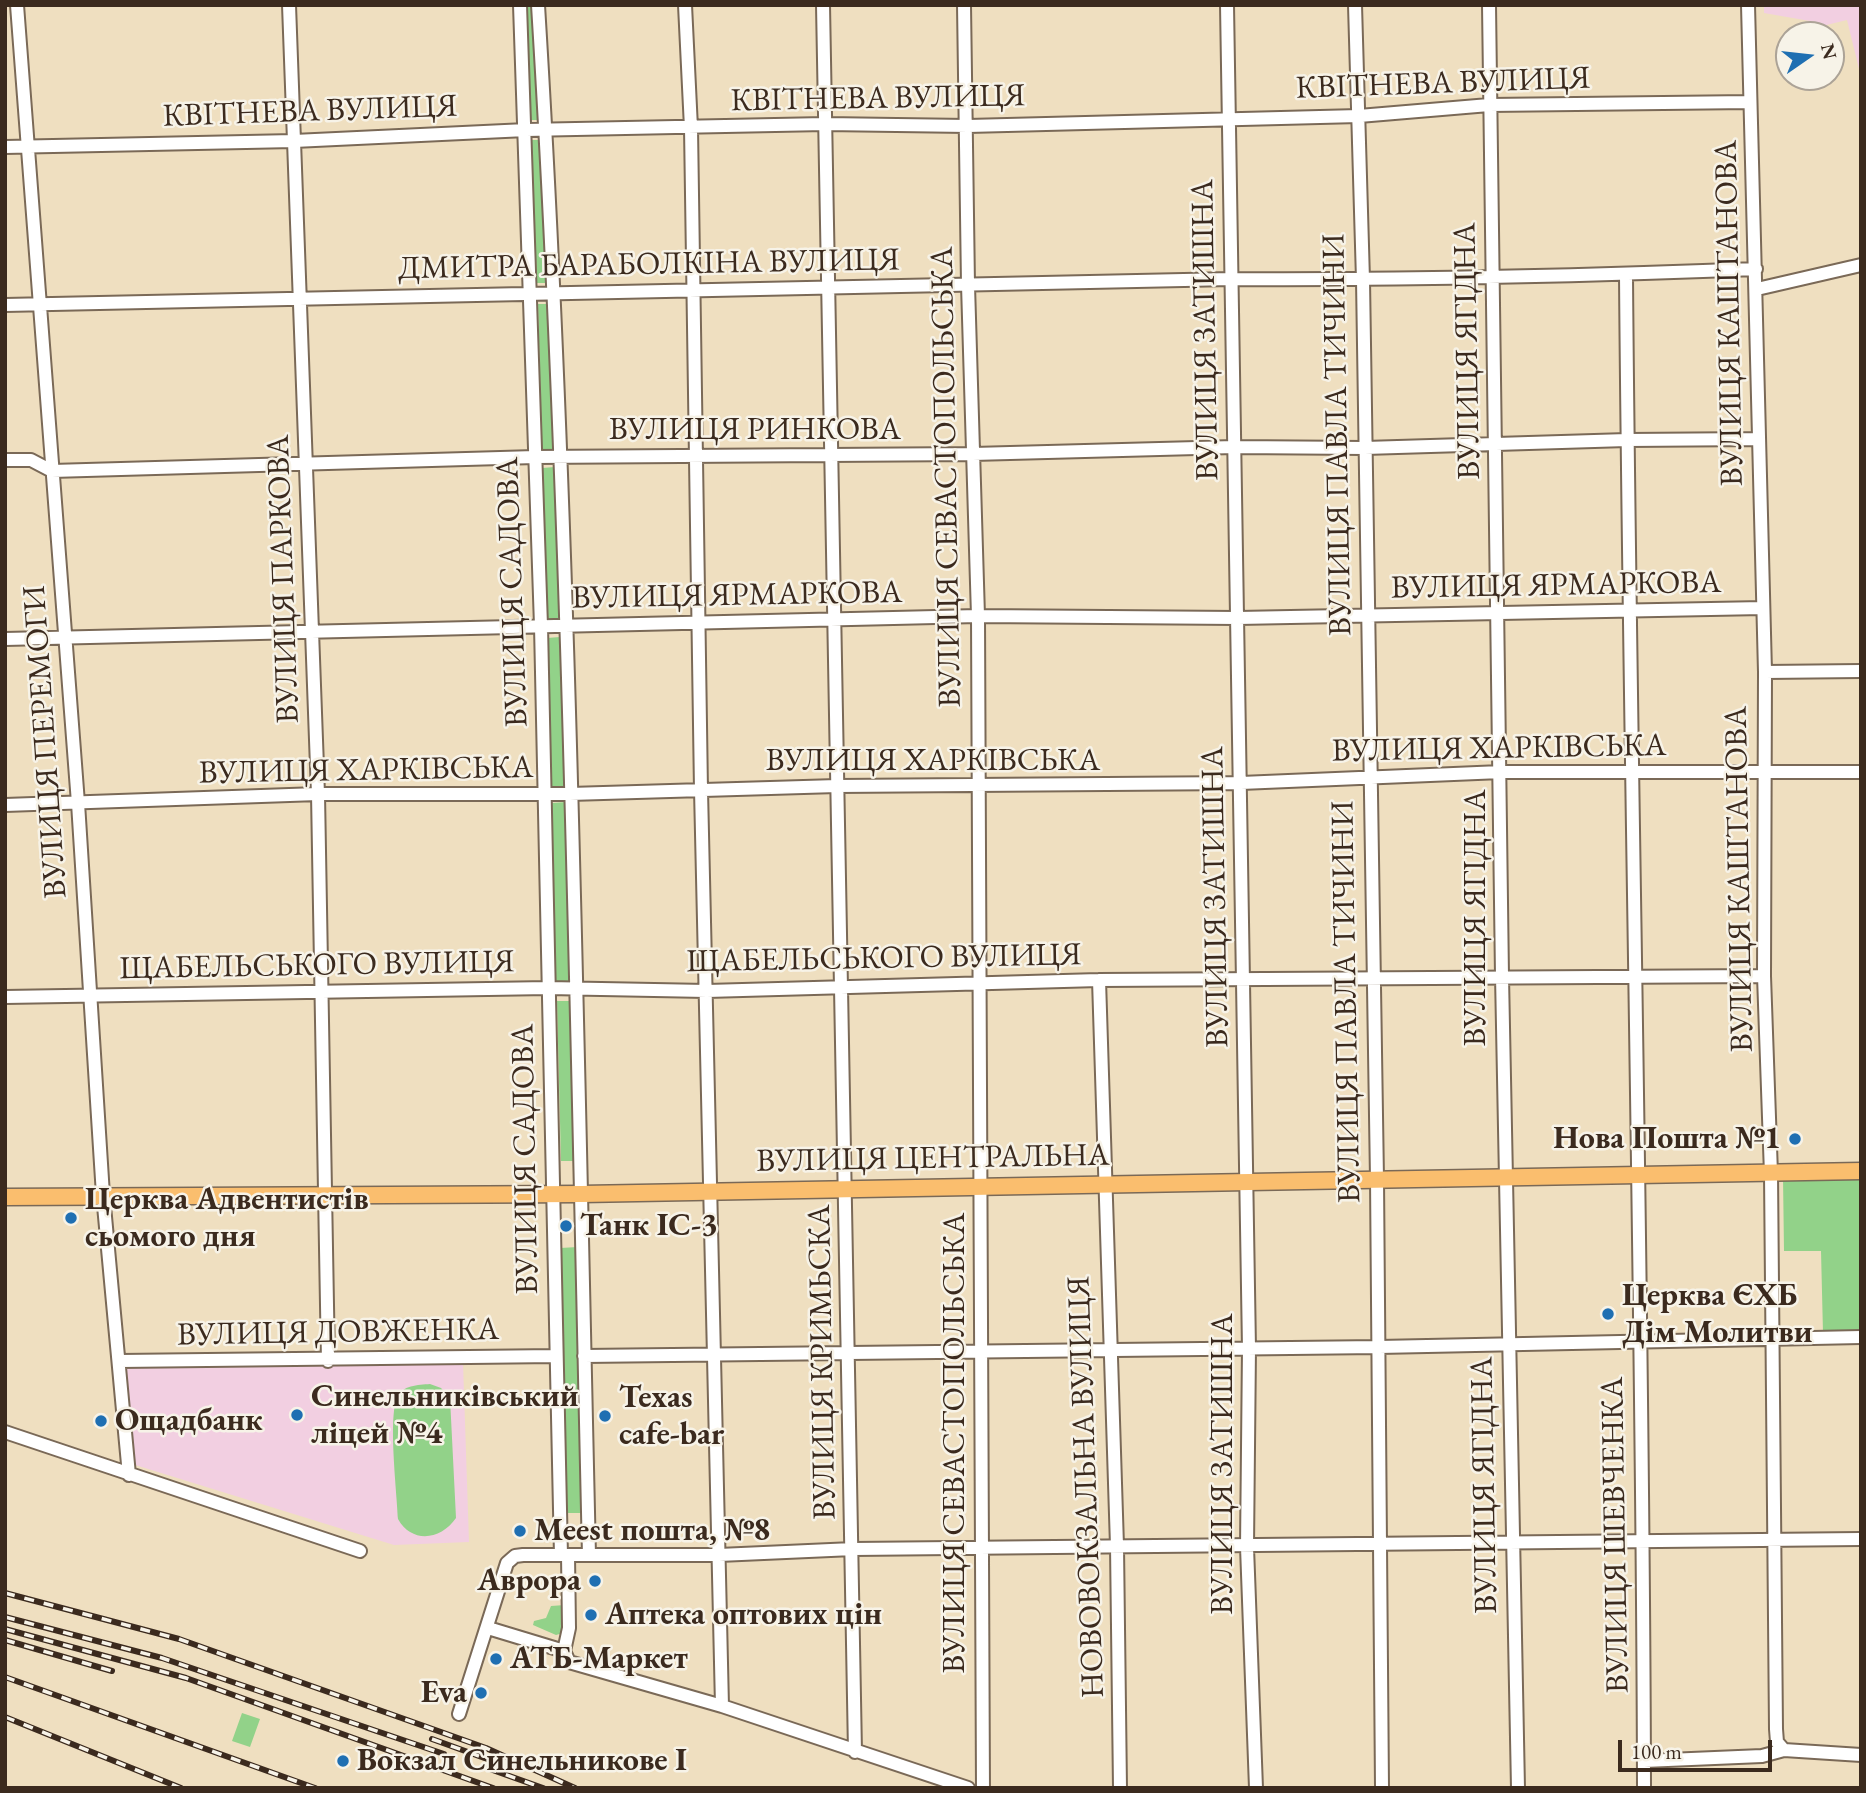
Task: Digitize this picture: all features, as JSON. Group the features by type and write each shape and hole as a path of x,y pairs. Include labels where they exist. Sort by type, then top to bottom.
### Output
{"main road":[{"name":"ВУЛИЦЯ ЦЕНТРАЛЬНА","path":"5,1196 323,1197 582,1194 1861,1171"}],"street":[{"name":"ВУЛИЦЯ ПЕРЕМОГИ","path":"17,5 26,146 42,304 103,1195 129,1475"},
{"name":"ВУЛИЦЯ ПАРКОВА","path":"289,5 324,992 323,1197 328,1361"},
{"name":"ВУЛИЦЯ САДОВА","path":"520,5 541,626 556,1356 569,1628 564,1651"},
{"name":"ВУЛИЦЯ САДОВА","path":"538,5 555,294 582,1194 589,1555"},
{"path":"685,5 691,128 701,790 708,991 722,1706"},
{"name":"ВУЛИЦЯ КРИМЬСКА","path":"823,5 850,1353 855,1752"},
{"name":"ВУЛИЦЯ СЕВАСТОПОЛЬСЬКА","path":"964,5 968,126 968,285 978,617 983,1788"},
{"name":"ВУЛИЦЯ ЗАТИШНА","path":"1227,5 1249,1348 1247,1548 1256,1788"},
{"name":"ВУЛИЦЯ ПАВЛА ТИЧИНИ","path":"1355,5 1363,280 1374,979 1382,1543 1382,1788"},
{"name":"ВУЛИЦЯ ЯГІДНА","path":"1489,5 1497,445 1502,976 1518,1788"},
{"name":"ВУЛИЦЯ КАШТАНОВА","path":"1748,5 1765,672 1762,772 1764,976 1772,1174 1776,1729 1777,1742 1788,1751"},
{"name":"КВІТНЕВА ВУЛИЦЯ","path":"5,147 294,141 546,129 825,124 968,126 1359,116 1489,105 1750,102"},
{"path":"1757,289 1861,265"},
{"name":"ДМИТРА БАРАБОЛКІНА ВУЛИЦЯ","path":"5,305 1231,279 1363,280 1626,275 1756,269"},
{"name":"ВУЛИЦЯ ШЕВЧЕНКА","path":"1626,275 1630,770 1636,976 1636,1176 1644,1540 1644,1788"},
{"name":"ВУЛИЦЯ РИНКОВА","path":"5,460 31,460 52,471 535,457 696,458 1234,447 1365,449 1627,440 1759,439"},
{"name":"ВУЛИЦЯ ЯРМАРКОВА","path":"5,639 834,619 1238,618 1763,608"},
{"path":"1765,672 1861,671"},
{"name":"ВУЛИЦЯ ХАРКІВСЬКА","path":"5,805 318,794 545,795 837,786 1241,783 1501,772 1861,772"},
{"name":"ЩАБЕЛЬСЬКОГО ВУЛИЦЯ","path":"5,997 548,988 708,991 1099,980 1764,976"},
{"name":"НОВОВОКЗАЛЬНА ВУЛИЦЯ","path":"1099,980 1117,1546 1120,1788"},
{"path":"584,1356 1379,1347 1861,1337"},
{"name":"ВУЛИЦЯ ДОВЖЕНКА","path":"120,1362 556,1356"},
{"path":"5,1432 360,1551"},
{"path":"459,1714 507,1563 523,1555 719,1555 853,1549 1117,1546 1247,1548 1382,1543 1861,1539"},
{"path":"488,1628 564,1651 569,1662 722,1706 968,1788"},
{"path":"1644,1761 1762,1756 1788,1751 1861,1755"}],"shaded area":[{"path":"1764,5 1861,5 1861,77 1847,20 1810,21 1764,13"},
{"name":"Синельниківський ліцей №4","path":"463,1363 469,1542 394,1545 132,1464 125,1366"}],"green space":[{"path":"524,5 536,5 542,120 530,120"},
{"path":"531,140 544,140 549,283 537,283"},
{"path":"538,304 551,304 555,453 542,453"},
{"path":"555,467 559,619 546,619 542,468"},
{"path":"560,637 565,786 551,787 547,638"},
{"path":"566,802 569,983 555,983 552,803"},
{"path":"557,1001 570,1001 576,1161 561,1161"},
{"path":"1861,1175 1861,1332 1823,1333 1821,1251 1784,1251 1783,1177"},
{"path":"578,1247 583,1513 567,1513 560,1248"},
{"path":"430,1384 441,1388 450,1398 456,1518 443,1531 427,1536 411,1532 398,1519 393,1422 399,1394 411,1386"},
{"path":"565,1605 563,1633 556,1635 533,1625 534,1621 546,1618 551,1606"},
{"path":"242,1713 260,1719 250,1747 232,1741"}],"railway":[{"path":"5,1593 179,1639 486,1748 575,1788"},
{"path":"5,1617 162,1658 444,1754"},
{"path":"5,1629 186,1678 493,1788"},
{"path":"5,1640 112,1671"},
{"path":"5,1677 315,1788"},
{"path":"5,1717 181,1788"},
{"path":"432,1739 501,1764"},
{"path":"487,1768 543,1788"}],"place":[{"name":"Нова Пошта №1","path":"1795,1139"},
{"name":"Церква Адвентистів сьомого дня","path":"71,1218"},
{"name":"Танк ІС-3","path":"566,1226"},
{"name":"Церква ЄХБ Дім Молитви","path":"1608,1314"},
{"name":"Синельниківський ліцей №4","path":"297,1415"},
{"name":"Texas cafe-bar","path":"605,1416"},
{"name":"Ощадбанк","path":"101,1421"},
{"name":"Meest пошта, №8","path":"520,1531"},
{"name":"Аврора","path":"595,1581"},
{"name":"Аптека оптових цін","path":"591,1615"},
{"name":"АТБ-Маркет","path":"496,1659"},
{"name":"Eva","path":"481,1693"},
{"name":"Вокзал Синельникове І","path":"343,1761"}]}
